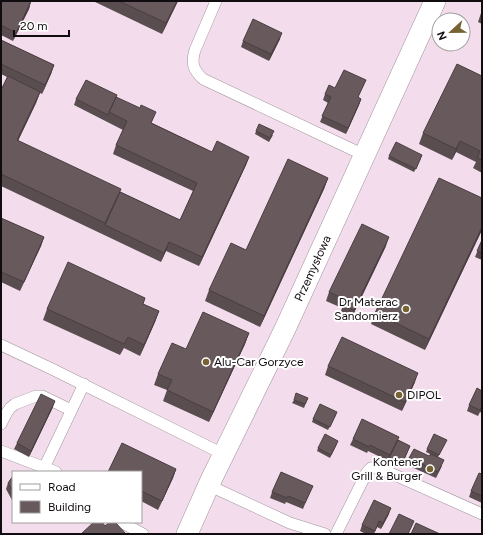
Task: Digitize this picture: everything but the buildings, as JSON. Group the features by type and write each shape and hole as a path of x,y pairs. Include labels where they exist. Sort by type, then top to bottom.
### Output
{"street":[{"name":"Przemysłowa","path":"188,534 208,485 285,329 435,1"}],"lane":[{"path":"216,1 195,50 193,58 196,73 203,79 364,155"},
{"path":"1,345 84,384 223,454"},
{"path":"44,468 84,384"},
{"path":"1,424 10,408 15,404 36,396 42,396 71,410"},
{"path":"1,451 53,471"},
{"path":"336,534 367,472 371,468 377,466 482,514"},
{"path":"208,485 290,523 325,534"},
{"path":"123,523 143,534"}],"shaded area":[{"path":"1,1 482,1 482,534 1,534"}],"place":[{"name":"Dr Materac Sandomierz","path":"406,309"},
{"name":"Alu-Car Gorzyce","path":"206,362"},
{"name":"DIPOL","path":"399,395"},
{"name":"Kontener Grill & Burger","path":"430,469"}]}
